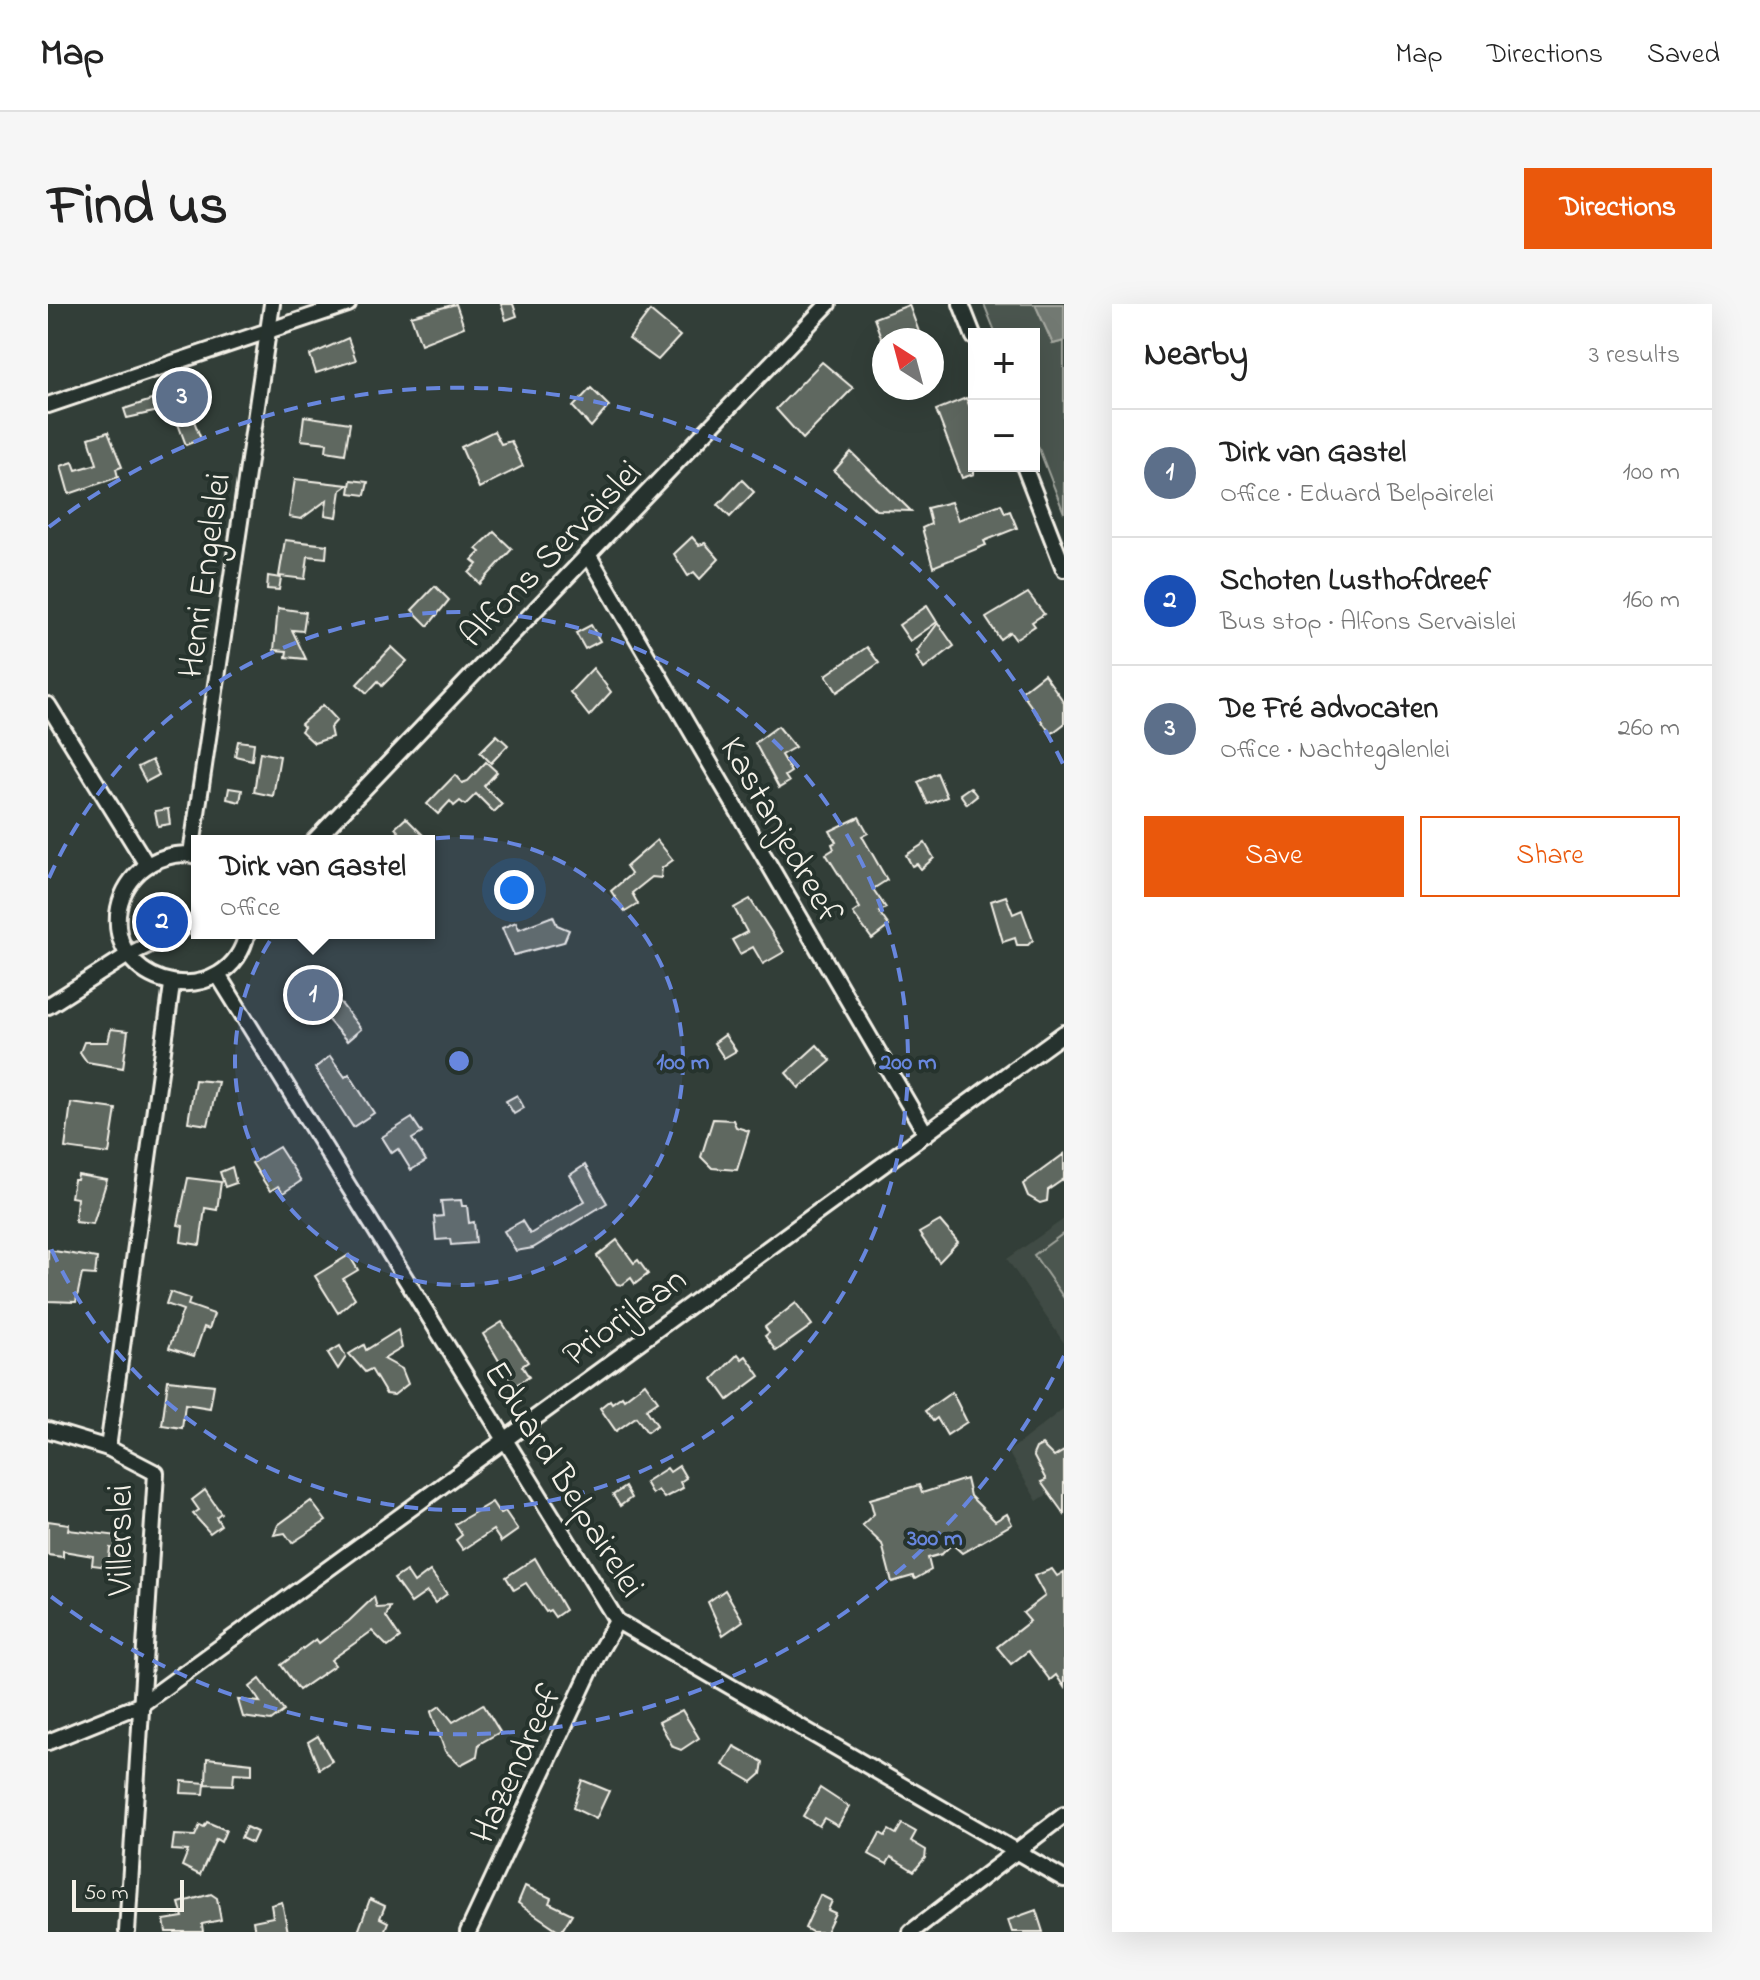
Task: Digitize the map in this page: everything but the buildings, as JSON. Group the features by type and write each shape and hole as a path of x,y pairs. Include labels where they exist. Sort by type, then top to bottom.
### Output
{"street":[{"name":"Henri Engelslei","path":"197,835 272,304"},
{"path":"48,405 348,304"},
{"name":"Alfons Servaislei","path":"320,835 828,304"},
{"path":"961,304 970,328"},
{"path":"1026,472 1064,569"},
{"name":"Kastanjedreef","path":"588,554 926,1134"},
{"path":"48,705 147,865"},
{"path":"191,855 169,856 147,865 125,890 119,906 119,931 128,955 154,978 172,985 195,984 218,975 239,954 245,939"},
{"path":"48,1006 128,955 191,924"},
{"name":"Eduard Belpairelei","path":"218,975 617,1621 1064,1879"},
{"name":"Villerslei","path":"127,1932 156,1473 108,1448 172,985"},
{"name":"Priorijlaan","path":"48,1742 142,1704 1064,1033"},
{"path":"48,1430 108,1448"},
{"name":"Hazendreef","path":"468,1932 598,1654 617,1621"},
{"path":"911,1932 1064,1815"}],"shaded area":[{"path":"984,304 1035,304 1053,344 1064,341 1064,513 1040,451 1040,328 994,328"},
{"path":"1035,304 1064,304 1064,341 1053,344"},
{"path":"1064,1219 1064,1343 1007,1259"},
{"path":"1064,1233 1064,1298 1034,1255"},
{"path":"1064,1408 1064,1484 1037,1501 1008,1452"}],"place":[{"name":"De Fré advocaten","path":"182,397"},
{"name":"Schoten Lusthofdreef","path":"162,922"},
{"name":"Dirk van Gastel","path":"313,995"}]}
